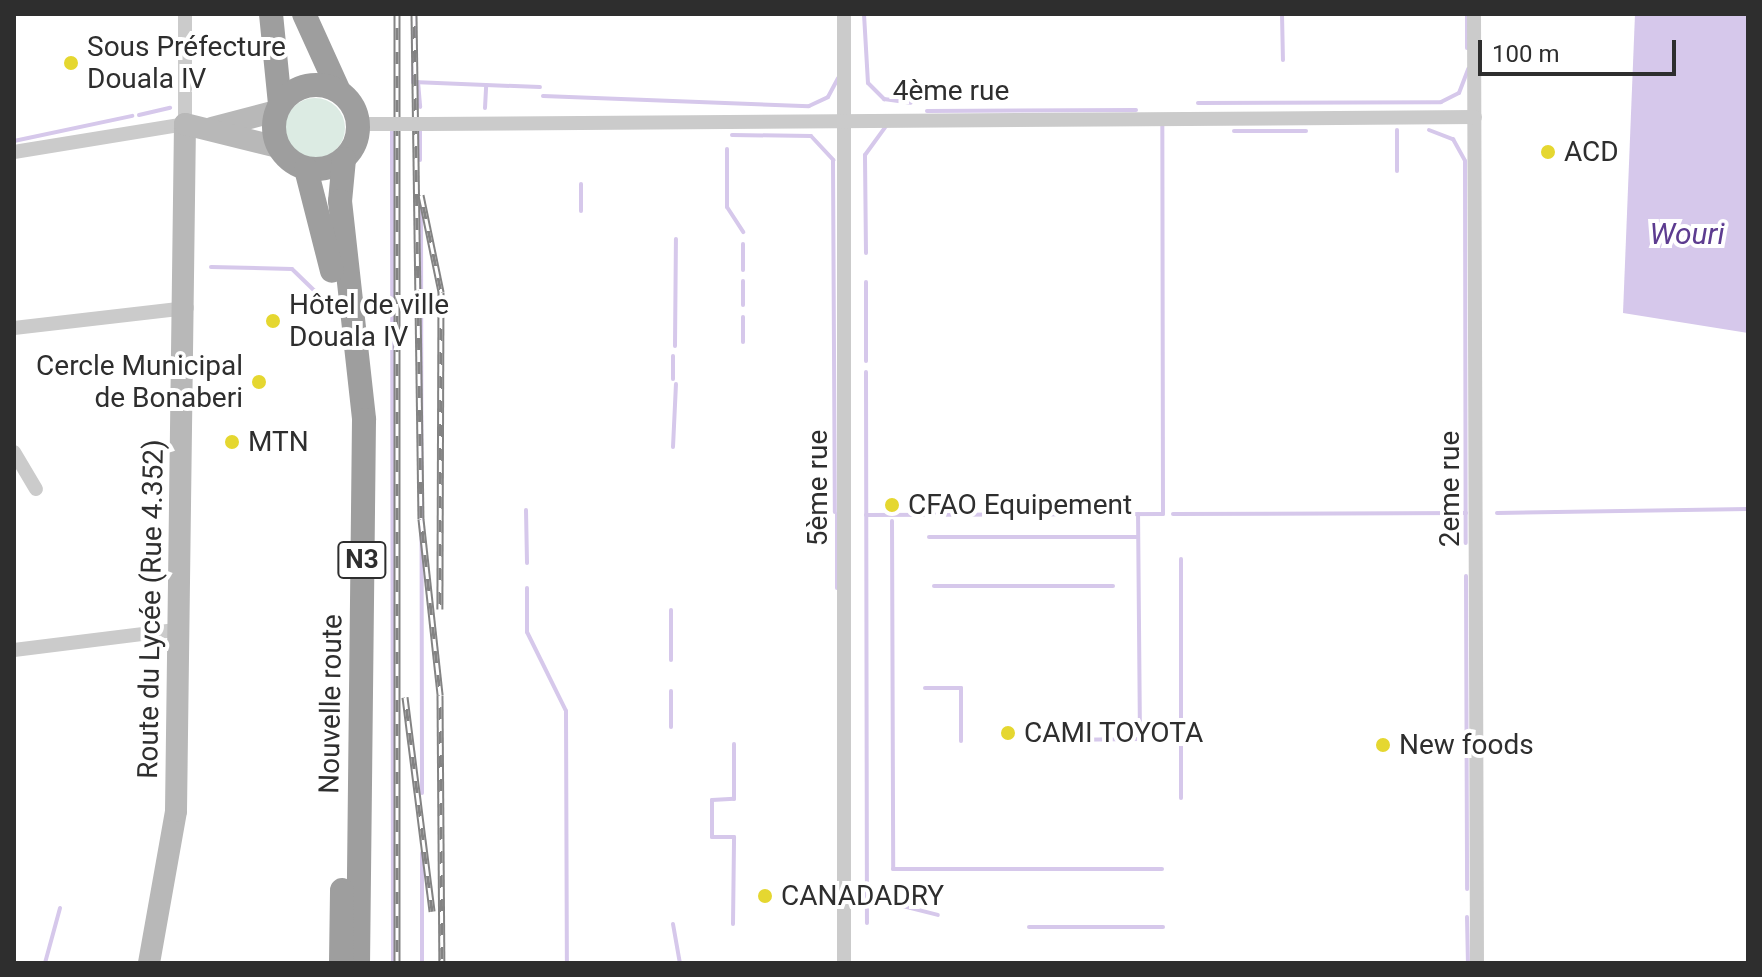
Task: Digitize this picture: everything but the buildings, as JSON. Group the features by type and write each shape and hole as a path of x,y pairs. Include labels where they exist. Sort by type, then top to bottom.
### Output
{"highway":[{"path":"271,14 278,147 306,169 344,159"},
{"path":"304,14 339,91 358,124"},
{"path":"278,107 307,85 339,91"},
{"name":"N3","path":"344,159 358,124"},
{"name":"Nouvelle route","path":"344,159 343,243 364,420 358,963"},
{"name":"Nouvelle route","path":"306,169 331,262 348,393 341,963"}],"main road":[{"path":"212,128 278,107"},
{"path":"185,124 212,128 278,147"},
{"name":"Route du Lycée (Rue 4.352)","path":"149,963 176,811 187,308 185,124"}],"street":[{"name":"Route du Lycée (Rue 4.352)","path":"185,14 185,124"},
{"name":"5ème rue","path":"844,14 844,963"},
{"name":"2eme rue","path":"1474,14 1477,963"},
{"name":"4ème rue","path":"358,124 844,117 1475,117"},
{"path":"14,152 185,124"},
{"path":"14,328 187,308"},
{"path":"14,452 36,489"},
{"path":"14,650 182,629"}],"shaded area":[{"path":"315,98 327,100 336,107 343,116 343,140 336,149 327,156 315,158 303,156 294,149 287,140 285,128 287,116 294,107 303,100"}],"water":[{"name":"Wouri","path":"1635,14 1748,14 1748,333 1623,313"}],"waterway":[{"path":"413,82 415,14"},
{"path":"864,14 868,83 884,99 911,103"},
{"path":"1282,14 1283,60"},
{"path":"1467,14 1467,48"},
{"path":"1198,103 1441,102 1459,93 1468,69"},
{"path":"543,96 809,106 828,97 838,78"},
{"path":"413,82 540,87"},
{"path":"418,82 420,107"},
{"path":"485,108 486,86"},
{"path":"139,115 170,108"},
{"path":"927,111 1136,110"},
{"path":"14,141 132,116"},
{"path":"866,515 1163,514 1162,122"},
{"path":"866,253 865,155 886,126"},
{"path":"392,130 393,963"},
{"path":"420,130 420,160"},
{"path":"1397,130 1397,171"},
{"path":"1429,130 1453,139 1465,161 1466,543"},
{"path":"1234,131 1306,131"},
{"path":"732,135 811,136 833,160 835,512"},
{"path":"727,149 727,207 743,232"},
{"path":"581,184 581,211"},
{"path":"421,207 422,793"},
{"path":"675,346 676,239"},
{"path":"743,244 743,270"},
{"path":"211,267 292,269 319,295"},
{"path":"743,281 743,305"},
{"path":"866,282 866,361"},
{"path":"743,317 743,342"},
{"path":"673,356 673,379"},
{"path":"866,372 867,923"},
{"path":"673,447 676,384"},
{"path":"1497,513 1748,509"},
{"path":"526,510 527,563"},
{"path":"1173,514 1466,513"},
{"path":"837,514 837,588"},
{"path":"1058,740 1140,739 1138,514"},
{"path":"892,521 893,869 1162,869"},
{"path":"929,537 1138,537"},
{"path":"1181,559 1181,798"},
{"path":"1466,576 1467,889"},
{"path":"934,586 1113,586"},
{"path":"527,588 527,632 566,711 567,963"},
{"path":"671,610 671,660"},
{"path":"925,688 961,688 961,741"},
{"path":"671,691 671,727"},
{"path":"733,924 734,837 712,837 712,800 734,799 734,744"},
{"path":"422,853 422,963"},
{"path":"867,897 938,915"},
{"path":"45,963 60,908"},
{"path":"1467,917 1468,963"},
{"path":"673,924 680,963"},
{"path":"1029,927 1163,927"}],"railway":[{"path":"397,14 397,963"},
{"path":"414,14 421,519 440,695 442,963"},
{"path":"421,195 441,292 440,609"},
{"path":"405,697 432,911"}],"place":[{"name":"Sous Préfecture Douala IV","path":"71,63"},
{"name":"ACD","path":"1548,152"},
{"name":"Hôtel de ville Douala IV","path":"273,321"},
{"name":"Cercle Municipal de Bonaberi","path":"259,382"},
{"name":"MTN","path":"232,442"},
{"name":"CFAO Equipement","path":"892,505"},
{"name":"CAMI TOYOTA","path":"1008,733"},
{"name":"New foods","path":"1383,745"},
{"name":"CANADADRY","path":"765,896"}]}
